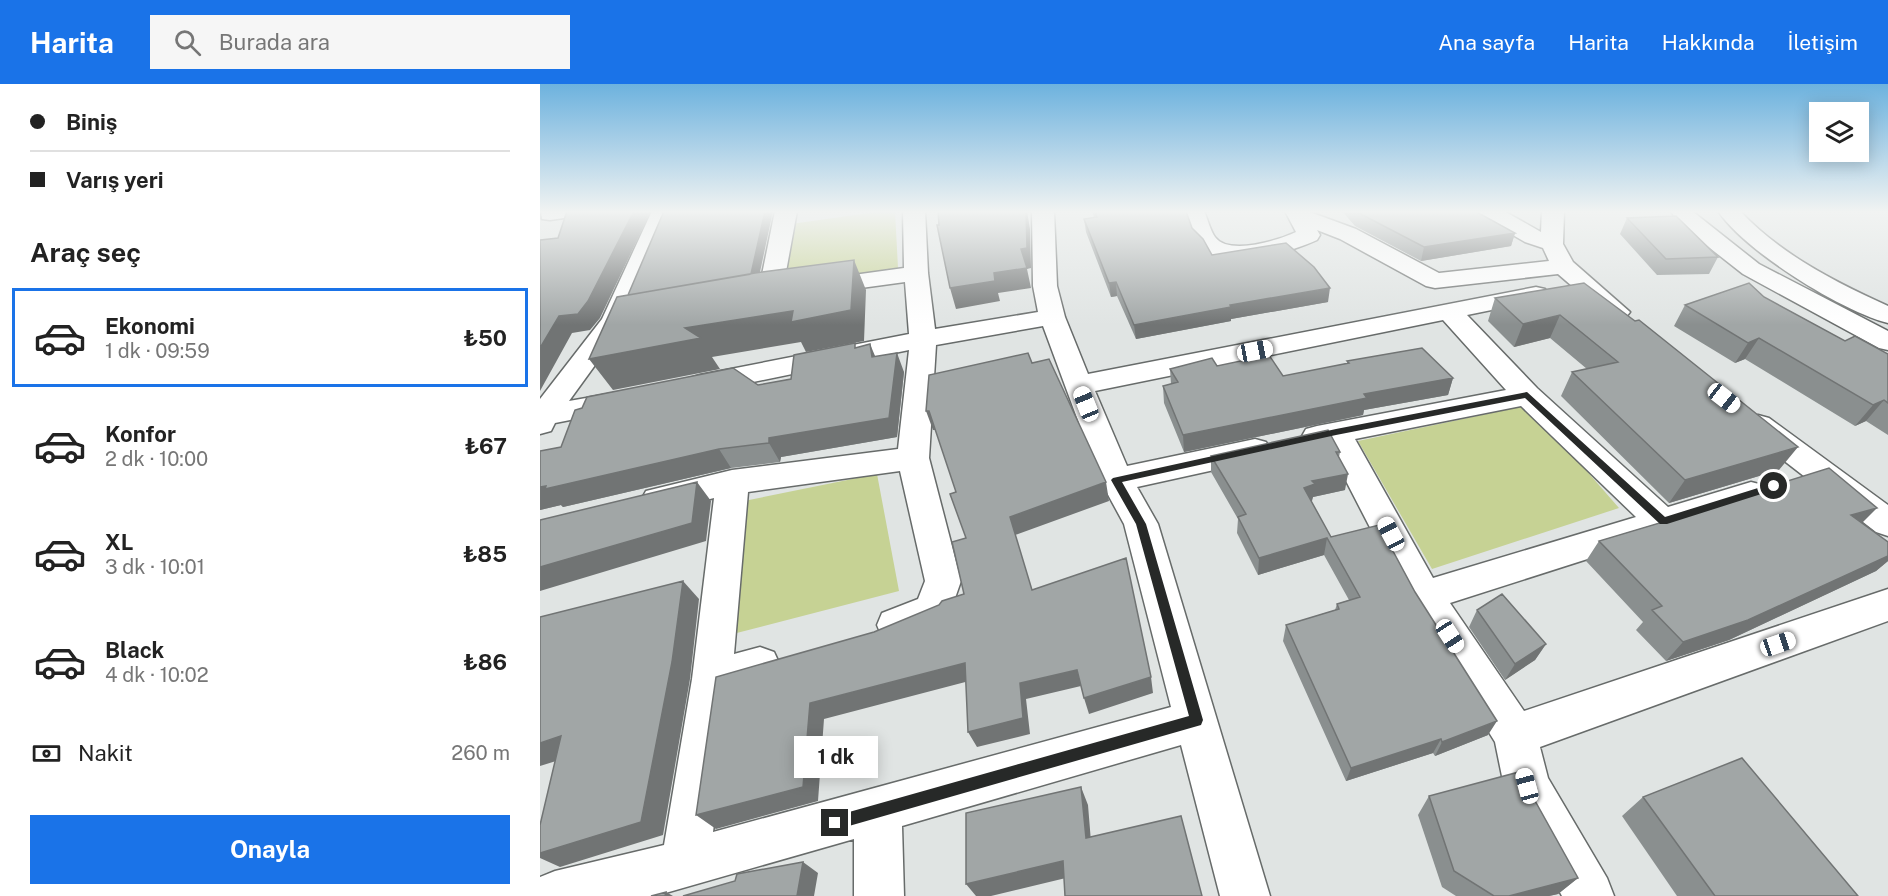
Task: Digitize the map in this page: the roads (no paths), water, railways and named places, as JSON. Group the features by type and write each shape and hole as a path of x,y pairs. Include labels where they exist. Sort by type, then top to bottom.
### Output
{"street":[{"path":"541,420 625,319 650,249"},
{"path":"778,249 759,296 916,273"},
{"path":"861,636 934,609 943,581 913,458 923,339 915,249"},
{"path":"1044,249 1045,286 1052,317 1116,480 1141,524 1245,896"},
{"path":"1218,249 1229,254 1259,249"},
{"path":"1376,249 1435,281 1557,255"},
{"path":"1549,249 1633,326"},
{"path":"1556,249 1557,255"},
{"path":"1725,249 1751,269 1856,327 1888,342"},
{"path":"1768,249 1888,315"},
{"path":"1078,385 1585,284"},
{"path":"1449,312 1527,395 1663,522"},
{"path":"541,420 658,393 923,339 1052,317"},
{"path":"1116,480 1336,432 1527,395"},
{"path":"1734,406 1888,523"},
{"path":"1336,432 1424,596 1515,735 1527,786 1589,896"},
{"path":"630,506 732,482 913,458"},
{"path":"1424,596 1818,472"},
{"path":"685,864 712,679 732,482"},
{"path":"1515,735 1888,605"},
{"path":"712,679 792,656"},
{"path":"555,896 685,864 1196,720"},
{"path":"878,811 879,896"}]}
